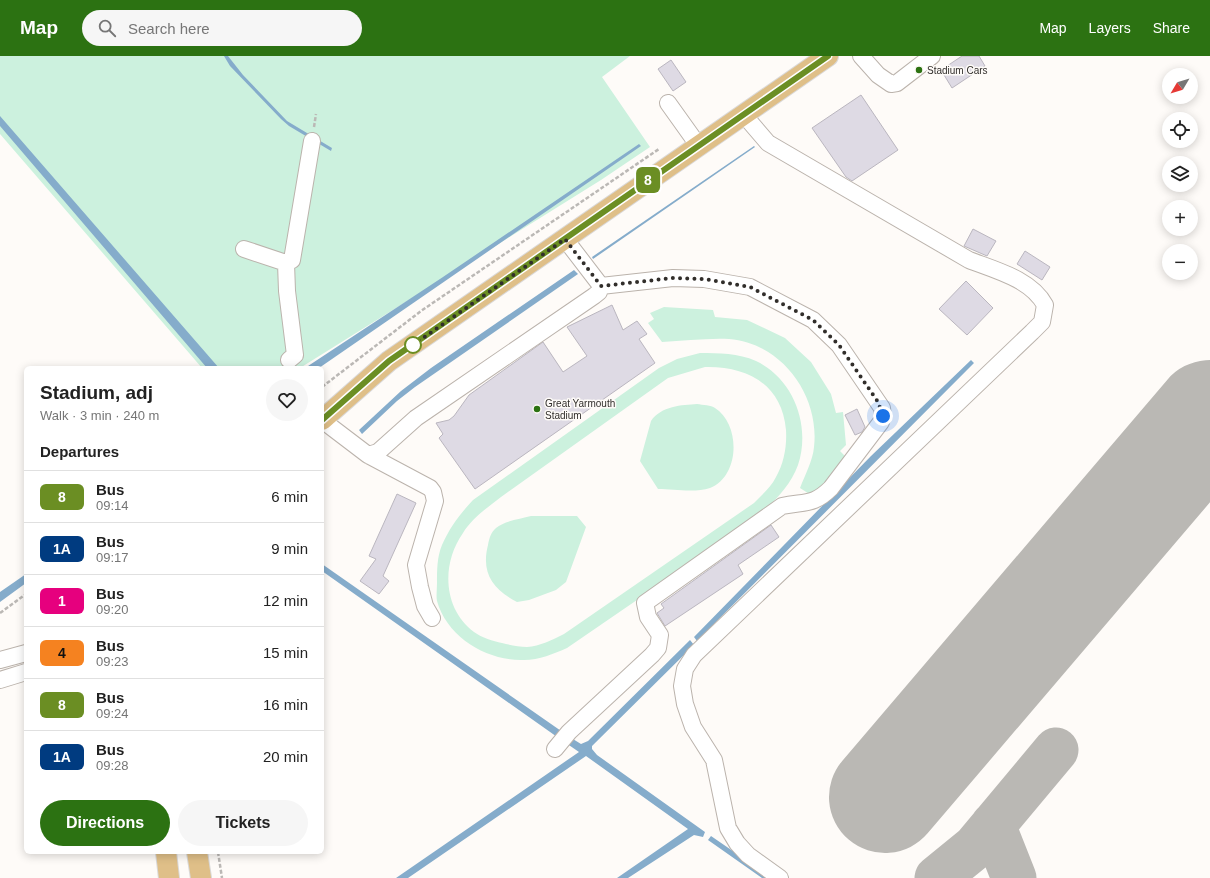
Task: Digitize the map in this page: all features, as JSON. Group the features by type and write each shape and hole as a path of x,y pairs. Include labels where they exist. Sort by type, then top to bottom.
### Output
{"main road":[{"path":"324,418 389,361 828,56"},
{"path":"166,854 170,878"},
{"path":"197,854 201,878"}],"street":[{"path":"861,56 878,75 891,84 897,83 932,56"},
{"path":"668,104 698,145"},
{"path":"744,115 768,143 969,260 1003,273 1025,284 1040,295 1045,305 1042,322 694,655 685,669 682,686 684,704 693,727 714,760 728,828 736,844 748,855 780,878"},
{"path":"244,249 286,263 292,260 312,141"},
{"path":"565,239 601,286"},
{"path":"286,263 287,291 296,354 289,360"},
{"path":"555,748 569,732 658,648 660,635 648,617 645,603 782,506 796,503 803,504 822,497 831,488 881,422 883,416 878,402 839,345 813,320 750,287 704,279 673,278 601,286"},
{"path":"368,455 378,452 416,418 594,296 599,292 601,286"},
{"path":"324,422 368,455 430,488 434,492 435,501 416,565 425,606 432,618"},
{"path":"0,660 24,653"},
{"path":"0,680 24,673"}],"path":[{"path":"324,385 421,311 661,148"},
{"path":"0,612 24,595"},
{"path":"218,854 222,878"}],"green space":[{"path":"0,56 630,56 602,77 650,147 601,180 303,366 200,366 0,134"},
{"path":"664,307 713,310 715,317 747,320 785,338 811,362 831,394 836,413 843,412 846,445 840,451 847,458 814,497 800,488 813,452 814,428 811,409 804,391 794,375 781,361 765,350 748,343 729,339 662,342 648,323 654,319 650,313"},
{"path":"700,353 735,355 756,361 769,369 780,379 796,405 802,435 798,465 795,473 785,488 755,519 567,648 551,655 521,660 495,656 470,644 449,625 442,614 437,601 437,568 439,554 448,532 473,500 659,368 677,359","holes":["705,367 720,368 748,374 760,381 770,390 778,401 783,414 786,430 785,448 779,472 769,488 754,503 564,634 537,645 521,647 491,640 474,632 456,611 451,599 449,572 451,558 456,545 475,518 501,497 668,378"]},
{"path":"697,404 715,408 723,416 729,426 733,438 734,450 732,462 727,473 720,482 710,488 691,491 658,489 640,461 651,421 660,412 666,409"},
{"path":"531,516 577,516 586,527 566,582 556,590 529,600 517,602 508,597 490,579 486,563 486,555 490,538 496,528 508,522"}],"water":[{"path":"224,56 228,56 243,75 287,121 332,148 331,151 289,126 281,119 230,66"},
{"path":"0,116 217,366 205,366 0,126"},
{"path":"639,144 641,146 322,366 308,366 443,277"},
{"path":"754,146 755,147 593,259 592,257"},
{"path":"574,270 578,274 415,387 397,401 362,434 359,430 401,391 431,368"},
{"path":"971,360 974,363 697,641 694,637 871,456"},
{"path":"324,565 564,733 560,739 324,572"},
{"path":"24,575 24,584 0,602 0,592"},
{"path":"690,640 694,645 592,746 592,749 597,755 705,832 703,837 694,835 628,878 617,878 688,829 586,756 408,878 396,878 579,752 563,741 568,736 581,744 588,741"},
{"path":"711,836 772,878 762,878 708,840"}],"building":[{"path":"962,56 979,56 985,66 952,88 941,70"},
{"path":"671,60 686,82 673,91 658,69"},
{"path":"861,95 898,150 852,181 846,177 812,128"},
{"path":"973,229 996,241 987,256 964,246"},
{"path":"1025,251 1050,267 1042,280 1017,264"},
{"path":"966,281 993,308 967,335 939,309"},
{"name":"Great Yarmouth Stadium","path":"612,305 623,330 637,321 647,334 639,339 655,363 475,489 439,438 443,434 436,423 449,420 454,416 469,395 543,342 563,372 587,356 567,327"},
{"path":"857,409 865,427 862,432 855,435 845,415"},
{"path":"397,494 416,503 383,576 389,581 379,594 360,581 376,559 369,556"},
{"path":"771,525 779,537 738,565 743,574 665,626 657,613 664,608 661,604"}],"taxiway":[{"path":"937,878 975,847 1056,750"},
{"path":"993,825 1014,878"}],"runway":[{"path":"885,797 1210,416"}],"bus line":[{"name":"8","path":"324,418 389,361 475,303 698,145 744,115 828,56"}],"place":[{"name":"Stadium Cars","path":"919,70"},
{"name":"Great Yarmouth Stadium","path":"537,409"}],"route":[{"path":"413,345 565,239 601,286 673,278 704,279 750,287 813,320 839,345 882,408 883,416"}]}
